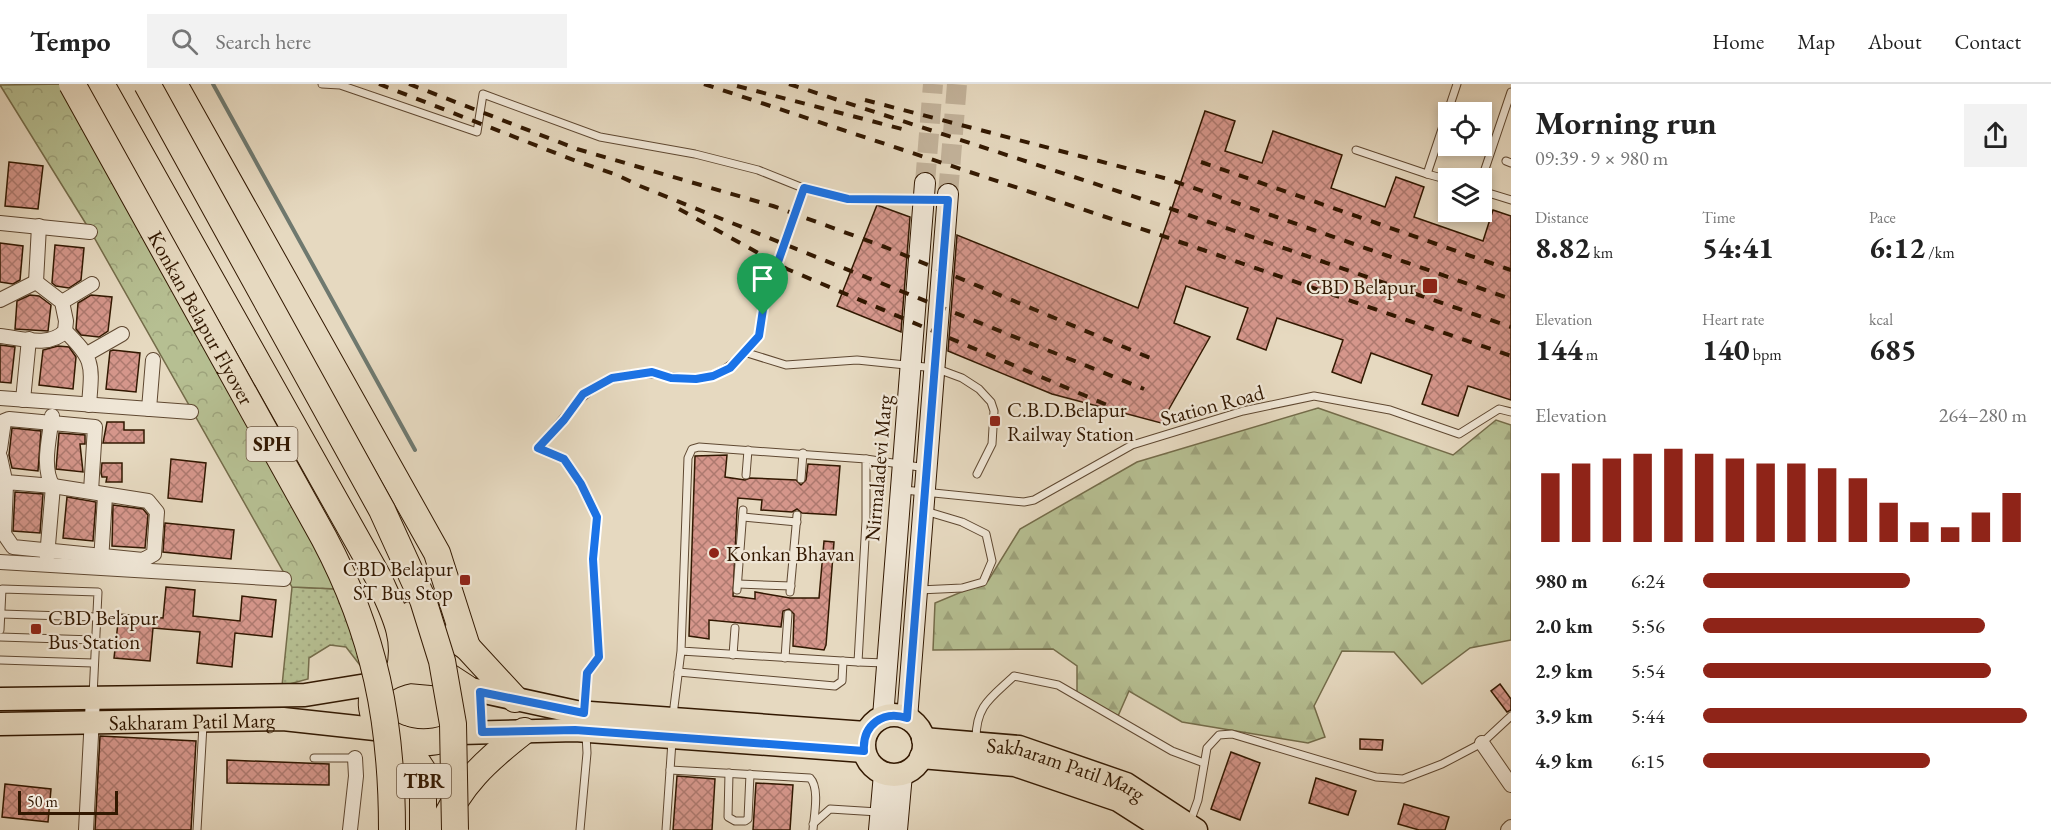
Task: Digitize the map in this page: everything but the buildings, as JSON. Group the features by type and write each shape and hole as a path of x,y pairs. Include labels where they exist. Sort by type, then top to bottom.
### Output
{"highway":[{"name":"Konkan Belapur Flyover","path":"72,84 324,538 352,596 373,657 386,720 392,784 392,830"},
{"path":"101,84 378,577 401,633 404,657 389,678"},
{"path":"120,84 392,570 413,621 428,670"},
{"path":"147,84 382,510 419,590 434,630 448,692 455,756 455,830"},
{"path":"174,84 429,539 446,577 467,647"},
{"path":"413,621 440,630 467,647 515,699"},
{"path":"389,678 428,670 453,678 473,690"},
{"name":"TBR","path":"389,678 372,697 372,711 423,771 423,830"},
{"name":"TBR","path":"440,830 442,766 463,734 471,712 473,690"},
{"path":"440,830 471,777 495,752 524,731"},
{"name":"TBR","path":"393,735 425,742 463,734"}],"main road":[{"name":"Nirmaladevi Marg","path":"883,717 924,191"},
{"path":"907,718 948,197"},
{"name":"Sakharam Patil Marg","path":"0,699 305,695 389,678"},
{"path":"473,690 515,699 585,722"},
{"path":"305,695 306,721"},
{"path":"891,715 907,718 917,727 922,748 917,765 893,774 871,765 865,742 883,717 891,715"},
{"name":"Sakharam Patil Marg","path":"0,724 306,721 393,735"},
{"path":"463,734 524,731 585,722 865,742"},
{"name":"Sakharam Patil Marg","path":"922,748 976,743 1019,747 1126,784 1193,827"},
{"name":"Sakharam Patil Marg","path":"922,748 1015,765 1119,800 1165,830"},
{"path":"880,821 893,774"},
{"path":"893,774 897,830"}],"street":[{"path":"0,223 90,232"},
{"path":"36,282 39,226"},
{"path":"0,300 36,282"},
{"path":"0,336 57,339 65,331 66,321 62,302 36,282"},
{"path":"62,302 92,284"},
{"path":"65,331 87,354 91,364 89,405"},
{"path":"87,354 122,334"},
{"path":"23,400 29,339"},
{"path":"149,409 153,360"},
{"path":"0,398 191,412"},
{"path":"47,564 53,486 48,478 48,463 54,402"},
{"path":"0,449 4,421 9,419 94,427 91,491"},
{"path":"0,457 6,483 4,534 13,547 48,550 101,561 284,579"},
{"path":"0,562 47,564 151,558 157,512 154,506 143,500 105,496 91,491 53,486 6,483"},
{"path":"101,561 105,496"},
{"path":"86,830 93,698"},
{"path":"1482,742 1511,786"},
{"path":"350,830 356,776 355,758"}],"lane":[{"path":"322,84 340,86 477,132 483,94 600,137 716,159 758,170 804,188 848,199 924,191 948,197"},
{"path":"1427,174 1457,84"},
{"path":"1485,168 1511,92"},
{"path":"1356,150 1438,177"},
{"path":"580,830 588,753 585,722 587,673 599,657 593,559 597,517 581,484 564,459 538,448 564,420 583,394 612,378 652,372 671,378 696,379 713,376 730,368 759,336 767,283 772,279 804,188"},
{"path":"1492,194 1511,200"},
{"path":"744,352 786,365 857,360 934,368 962,378 979,389 990,402 995,421 992,444 977,474"},
{"name":"Station Road","path":"924,501 1024,502 1034,500 1132,445 1243,411 1314,396 1390,410 1459,434 1499,409 1511,412"},
{"path":"666,830 681,651 688,458 692,450 699,447 803,453 927,468"},
{"path":"746,475 748,450"},
{"path":"801,479 803,453"},
{"path":"858,662 866,521 866,459"},
{"path":"901,490 986,534 992,561 983,582 962,588 917,590"},
{"path":"743,514 797,519 790,589 738,587 743,514"},
{"path":"0,630 2,590 98,592 93,698"},
{"path":"1,614 96,617"},
{"path":"785,658 788,614"},
{"path":"733,655 735,628"},
{"path":"0,637 94,640"},
{"path":"681,651 887,664"},
{"path":"0,660 93,663"},
{"path":"678,672 835,686 842,681 843,661"},
{"path":"976,743 976,720 986,703 1014,676 1058,685 1172,751 1204,763"},
{"path":"1193,827 1210,742 1226,733 1376,777 1403,779 1442,764 1482,742 1511,716"},
{"path":"197,830 203,721"},
{"path":"314,758 355,758"},
{"path":"670,770 810,778 814,782 815,790 813,827"},
{"path":"729,773 728,816 735,821 748,819 750,774"},
{"path":"813,827 830,808 880,821"}],"green space":[{"path":"66,84 337,589 292,587 91,232 0,85"},
{"path":"1318,408 1453,455 1496,420 1511,425 1511,640 1470,648 1422,684 1394,652 1342,651 1314,706 1325,737 1308,743 1182,722 1129,691 1118,716 1077,700 1077,666 1053,649 933,650 935,603 988,581 1020,529 1137,462"},
{"path":"292,587 337,589 366,673 346,647 330,645 309,658 308,679 282,686"}],"waterway":[{"path":"213,84 415,450"}],"tunnel":[{"path":"925,183 933,84"},
{"path":"948,194 957,84"}],"railway":[{"path":"379,84 617,175 1144,389"},
{"path":"409,84 577,149 773,206 885,247 1155,360"},
{"path":"704,84 1151,232 1511,356"},
{"path":"789,84 1160,205 1511,327"},
{"path":"737,86 902,129"},
{"path":"865,100 1168,179 1511,299"},
{"path":"1201,162 1511,270"},
{"path":"679,209 787,269 1133,416"}],"place":[{"name":"CBD Belapur","path":"1430,286"},
{"name":"C.B.D.Belapur Railway Station","path":"995,421"},
{"name":"Konkan Bhavan","path":"714,553"},
{"name":"CBD Belapur ST Bus Stop","path":"465,580"},
{"name":"CBD Belapur Bus Station","path":"36,629"}],"route":[{"path":"804,188 848,199 948,200 907,718 891,715 876,721 866,733 864,751 575,730 482,732 480,692 584,713 587,673 599,657 593,559 597,517 581,484 564,459 538,448 564,420 583,394 612,378 652,372 671,378 696,379 713,376 730,368 759,336 763,315 767,283 772,279 804,188"}]}
